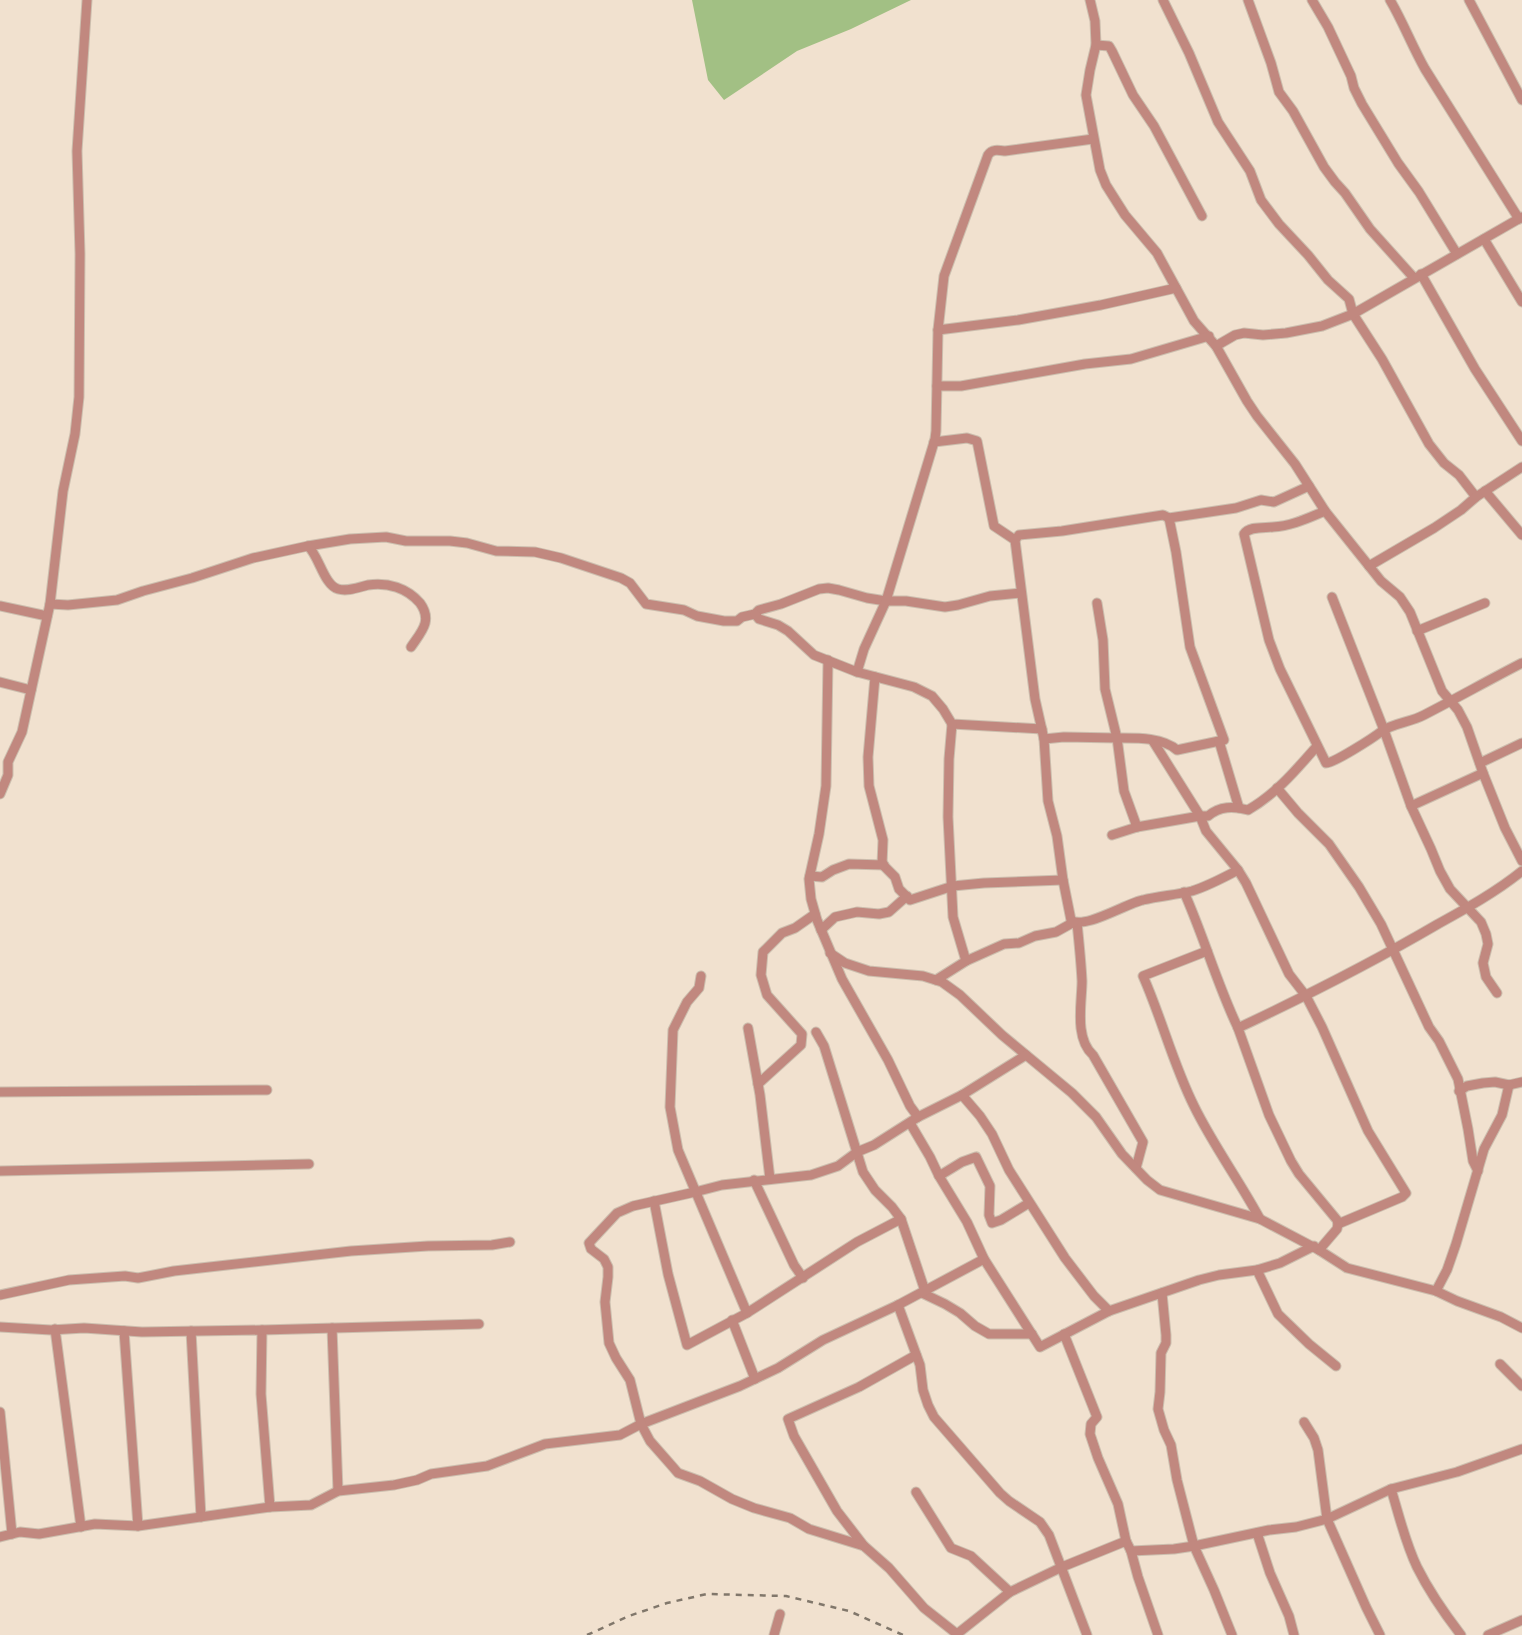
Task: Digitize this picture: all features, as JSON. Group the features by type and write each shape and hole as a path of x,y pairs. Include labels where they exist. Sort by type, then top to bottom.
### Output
{"street":[{"path":"0,794 8,776 4,761 22,732 50,604 63,491 75,434 78,398 80,254 77,151 87,0"},
{"path":"1090,0 1095,21 1096,45 1086,94 1100,170 1106,185 1125,215 1156,253 1194,321 1216,346 1247,400 1286,451 1326,511 1381,581 1400,597 1410,612 1442,690 1458,710 1467,727 1505,828 1522,861"},
{"path":"1163,0 1189,53 1218,122 1250,171 1261,200 1279,224 1313,260 1328,280 1349,299 1353,314 1382,359 1429,444 1444,463 1459,475 1476,496"},
{"path":"1248,0 1271,63 1279,92 1293,111 1330,174 1370,229 1418,276 1522,441"},
{"path":"1312,0 1328,27 1352,76 1354,88 1362,104 1457,254"},
{"path":"1216,346 1235,335 1244,333 1262,335 1286,333 1322,326 1353,314 1520,218 1425,69 1390,0"},
{"path":"1469,0 1522,100"},
{"path":"1096,45 1109,46 1133,96 1161,138 1202,216"},
{"path":"857,672 864,649 886,601 934,442 936,431 938,330 944,276 991,151 1094,139"},
{"path":"1484,239 1522,302"},
{"path":"938,330 1018,320 1092,307 1176,288"},
{"path":"937,386 961,386 1085,364 1131,359 1209,336"},
{"path":"934,442 967,438 977,441 994,526 1015,540 1035,699 1044,739 1048,801 1071,920 1076,922"},
{"path":"1369,566 1434,528 1461,510 1476,496 1522,468"},
{"path":"1015,540 1019,536 1163,515 1169,518 1236,508 1261,500 1274,502 1309,486"},
{"path":"1484,491 1522,534"},
{"path":"1326,511 1298,523 1250,530 1244,534 1269,640 1280,669 1326,763 1330,763 1343,754 1361,746 1384,730 1423,716 1522,663"},
{"path":"1044,739 1145,738 1173,746 1177,750 1224,740 1190,647 1169,518"},
{"path":"50,604 68,605 116,600 252,558 303,546 350,539 386,537 406,541 461,543 496,551 535,552 561,558 621,578 630,583 648,604 684,610 697,616 724,621 737,621 755,614 759,610 781,604 819,589 839,590 886,601 906,600 945,607 990,596 1021,592"},
{"path":"308,546 315,554 328,581 336,589 344,590 369,585 380,585 405,590 410,593 425,610 427,619 411,647"},
{"path":"1332,597 1384,730 1411,806 1432,849 1440,871 1450,888 1481,922 1488,944 1483,963 1486,977 1497,993"},
{"path":"1097,603 1103,640 1105,689 1117,738 1124,790 1137,827"},
{"path":"1417,631 1485,603"},
{"path":"0,606 47,616"},
{"path":"755,614 759,619 778,625 788,631 814,655 857,672 914,687 932,696 943,708 952,724 948,817 953,886 953,917 966,961"},
{"path":"828,660 826,786 819,834 810,876 811,899 815,914 830,953 851,996 888,1060 910,1106 914,1120 939,1176 967,1222 984,1260 1040,1347 1109,1311 1199,1280 1219,1275 1257,1270 1316,1248 1337,1229 1338,1224"},
{"path":"875,677 868,757 869,786 883,840 882,864 895,877 899,889 910,900 953,886 1063,880"},
{"path":"0,682 31,690"},
{"path":"952,724 1042,729"},
{"path":"1153,741 1200,816 1206,831 1238,870 1246,883 1290,974 1306,996 1322,1027 1368,1131 1406,1193 1402,1197 1338,1224"},
{"path":"1219,741 1239,808"},
{"path":"1480,763 1522,743"},
{"path":"1112,835 1137,827 1208,816 1222,808 1248,810 1259,804 1290,776 1317,746"},
{"path":"1411,806 1483,773"},
{"path":"1277,788 1334,851 1360,887 1381,924 1429,1028 1439,1041 1458,1079 1473,1161 1478,1171"},
{"path":"810,876 822,877 833,870 849,864 884,865 882,864"},
{"path":"936,980 966,961 1004,944 1056,932 1076,922 1095,919 1142,900 1184,892 1215,882 1238,870"},
{"path":"1238,1028 1306,996 1392,950 1507,883 1522,871"},
{"path":"1184,892 1225,1002 1238,1028 1269,1114 1299,1174 1338,1224"},
{"path":"821,930 835,917 857,912 878,914 889,912 907,896"},
{"path":"758,1084 802,1045 802,1034 767,995 761,975 764,952 782,933 795,928 815,914"},
{"path":"1076,922 1082,984 1080,1009 1087,1050 1093,1054 1143,1142 1136,1168"},
{"path":"1207,952 1143,976 1182,1080 1194,1106 1260,1219"},
{"path":"830,953 845,963 869,972 923,976 936,980 960,995 1002,1035 1096,1116 1122,1154 1160,1190 1260,1219 1316,1248 1347,1268 1436,1291 1501,1317 1522,1328"},
{"path":"701,976 700,988 687,1002 673,1030 670,1107 678,1150 747,1313"},
{"path":"748,1028 758,1084 770,1178"},
{"path":"816,1032 824,1046 863,1172 875,1190 901,1218 924,1292 960,1313 975,1326 990,1334 1032,1334"},
{"path":"864,1546 809,1529 790,1518 754,1508 678,1472 650,1441 641,1424 630,1380 609,1343 604,1302 608,1267 604,1259 591,1249 589,1242 617,1213 634,1206 722,1185 770,1178 811,1175 838,1166 857,1152 874,1145 914,1120 962,1096 1026,1055"},
{"path":"1459,1090 1467,1086 1489,1082 1509,1085 1522,1082"},
{"path":"1436,1291 1447,1270 1456,1244 1484,1149 1502,1115 1509,1085"},
{"path":"0,1092 267,1090"},
{"path":"962,1096 980,1116 992,1134 1009,1170 1029,1203 1079,1276 1094,1296 1109,1311"},
{"path":"939,1176 962,1162 976,1157 990,1186 990,1215 992,1223 1001,1220 1029,1203"},
{"path":"0,1171 309,1164"},
{"path":"754,1180 794,1265 803,1278"},
{"path":"654,1201 668,1274 687,1345 747,1313 856,1242 901,1218"},
{"path":"0,1295 69,1280 125,1276 149,1277 174,1271 351,1251 428,1246 492,1245 510,1242"},
{"path":"0,1537 20,1532 39,1534 94,1524 138,1526 270,1507 311,1505 338,1491 394,1485 417,1480 431,1474 487,1466 545,1444 620,1435 641,1424 688,1407 778,1368 823,1340 898,1305 984,1260"},
{"path":"1257,1270 1278,1314 1309,1344 1336,1366"},
{"path":"1162,1293 1166,1343 1161,1353 1161,1384 1158,1409 1171,1445 1176,1480 1194,1546 1232,1635"},
{"path":"898,1305 920,1365 923,1390 934,1416 1000,1493 1009,1502 1040,1522 1049,1535 1087,1635"},
{"path":"732,1320 755,1379"},
{"path":"0,1336 0,1327 55,1330 84,1328 124,1331 191,1331 479,1324"},
{"path":"332,1328 338,1491"},
{"path":"55,1330 81,1527"},
{"path":"262,1330 261,1394 270,1507"},
{"path":"124,1331 138,1526"},
{"path":"191,1331 201,1517"},
{"path":"1064,1334 1095,1412 1096,1417 1090,1434 1118,1504 1126,1541 1132,1551 1138,1578 1158,1635"},
{"path":"916,1355 859,1387 788,1419 794,1436 837,1511 864,1546 889,1568 924,1608 957,1635 1010,1592 1062,1567 1126,1541"},
{"path":"1500,1364 1522,1386"},
{"path":"0,1412 12,1534"},
{"path":"1304,1422 1314,1438 1318,1450 1327,1519 1366,1608 1380,1635"},
{"path":"1132,1551 1194,1546 1296,1527 1327,1519 1391,1489 1457,1472 1522,1449"},
{"path":"1391,1489 1416,1566 1440,1607 1461,1635"},
{"path":"916,1492 951,1548 971,1556 1010,1592"},
{"path":"1257,1533 1270,1572 1289,1616 1294,1635"},
{"path":"774,1635 780,1614"},
{"path":"1488,1635 1522,1620"}],"green space":[{"path":"692,0 911,0 851,29 797,51 724,100 708,80"}],"railway":[{"path":"587,1635 629,1616 667,1603 707,1594 786,1596 849,1611 903,1635"}]}
